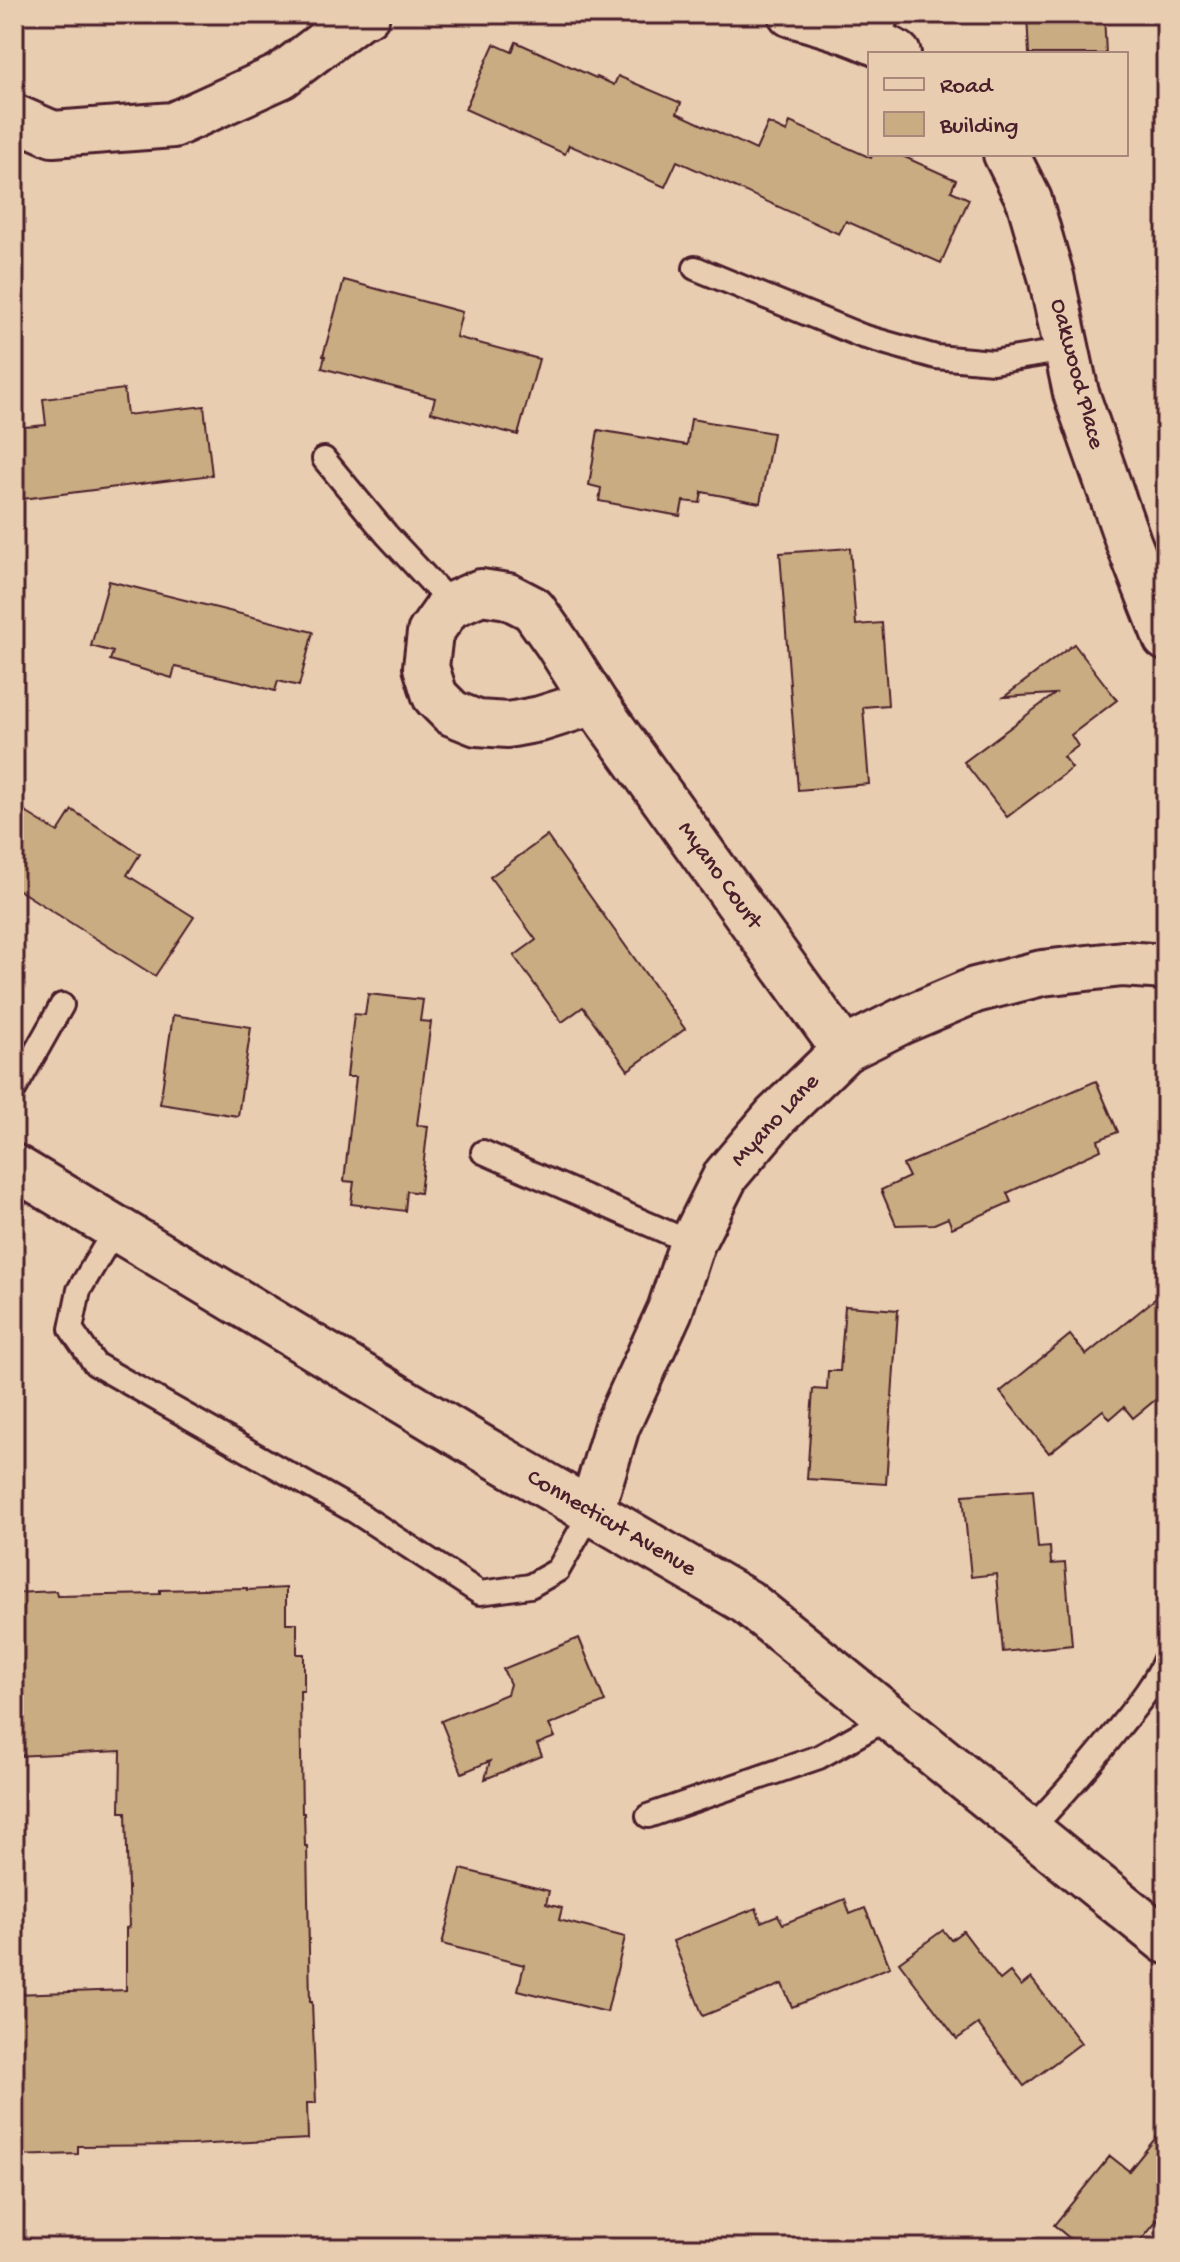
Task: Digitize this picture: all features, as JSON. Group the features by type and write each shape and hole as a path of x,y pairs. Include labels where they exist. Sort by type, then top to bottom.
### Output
{"street":[{"path":"14,117 53,134 173,125 281,76 360,16 367,14"},
{"path":"791,14 888,37"},
{"name":"Oakwood Place","path":"1007,156 1029,200 1051,276 1076,393 1166,638"},
{"name":"Myano Court","path":"452,605 481,592 508,596 533,609 594,702 844,1050"},
{"path":"452,605 430,633 426,667 435,696 452,713 477,723 508,725 540,719 594,702"},
{"name":"Myano Lane","path":"591,1512 617,1426 670,1310 692,1243 726,1175 776,1116 844,1050 975,990 1042,973 1123,964 1166,967"},
{"name":"Connecticut Avenue","path":"14,1167 747,1602 1166,1941"}],"lane":[{"path":"695,268 862,336 936,357 993,362 1067,350"},
{"path":"324,459 387,535 452,605"},
{"path":"14,1090 62,1005"},
{"path":"483,1152 692,1243"},
{"path":"116,1228 79,1290 71,1329 95,1364 356,1512 480,1593 530,1586 558,1570 591,1512"},
{"path":"1030,1830 1086,1771 1160,1671 1166,1657"},
{"path":"648,1816 819,1757 890,1717"}],"building":[{"path":"1027,14 1104,14 1106,52 1029,52"},
{"path":"516,42 614,85 618,76 681,103 677,113 756,150 768,123 787,132 790,122 871,158 902,156 956,180 951,191 969,199 941,263 846,221 839,234 677,161 665,187 569,145 565,154 465,109 494,44 512,52"},
{"path":"344,280 462,312 456,337 539,359 518,435 431,412 435,398 322,368"},
{"path":"124,389 127,415 204,406 212,475 14,500 14,428 46,425 43,399"},
{"path":"691,419 773,433 760,503 702,492 700,503 683,501 680,516 599,501 601,488 589,485 598,430 687,445"},
{"path":"850,548 856,625 882,623 888,705 863,707 869,784 798,790 780,553"},
{"path":"109,581 313,632 299,686 278,681 275,691 175,667 172,678 110,660 113,652 91,646"},
{"path":"1074,644 1117,700 1071,735 1078,746 1063,757 1072,768 1007,817 964,762 1055,694 1004,697"},
{"path":"14,805 58,832 72,810 140,854 127,875 194,917 155,976 14,887"},
{"path":"547,836 685,1029 628,1070 583,1007 562,1022 514,956 536,940 490,877"},
{"path":"368,994 423,1000 420,1021 431,1022 417,1125 428,1126 420,1193 407,1191 405,1211 351,1204 354,1182 344,1181 356,1077 347,1077 354,1014 365,1015"},
{"path":"173,1015 251,1027 238,1116 160,1104"},
{"path":"1096,1081 1118,1132 1098,1140 1101,1150 1007,1193 1011,1202 952,1228 948,1218 934,1224 896,1225 881,1190 909,1177 903,1165"},
{"path":"1166,1290 1166,1391 1133,1418 1124,1407 1110,1419 1103,1410 1049,1453 1000,1392 1070,1335 1086,1355"},
{"path":"845,1306 898,1310 886,1484 807,1479 813,1389 827,1390 828,1371 840,1371"},
{"path":"1033,1490 1038,1548 1050,1547 1051,1564 1065,1563 1072,1645 1003,1652 996,1574 971,1577 963,1495"},
{"path":"286,1588 286,1623 297,1623 297,1654 304,1654 304,1691 300,1691 302,1813 307,1846 310,2002 316,2103 307,2103 308,2139 191,2145 78,2146 78,2154 14,2156 14,1994 126,1990 126,1928 129,1927 126,1812 120,1812 121,1751 14,1756 14,1593 56,1591 57,1596 160,1594 160,1590"},
{"path":"579,1638 605,1702 549,1725 555,1737 537,1744 542,1756 485,1779 490,1761 462,1773 441,1721 507,1694 510,1684 503,1669"},
{"path":"461,1869 549,1891 546,1904 562,1908 559,1920 625,1937 607,2012 518,1990 524,1965 442,1944"},
{"path":"845,1899 850,1914 865,1908 890,1967 792,2007 782,1984 703,2016 673,1941 756,1908 761,1922 778,1915 783,1924"},
{"path":"943,1930 951,1940 963,1931 1000,1980 1010,1972 1021,1986 1031,1978 1081,2043 1024,2086 978,2024 957,2039 899,1962"},
{"path":"1166,2125 1166,2210 1135,2248 1081,2248 1054,2225 1110,2156 1129,2171"}]}
